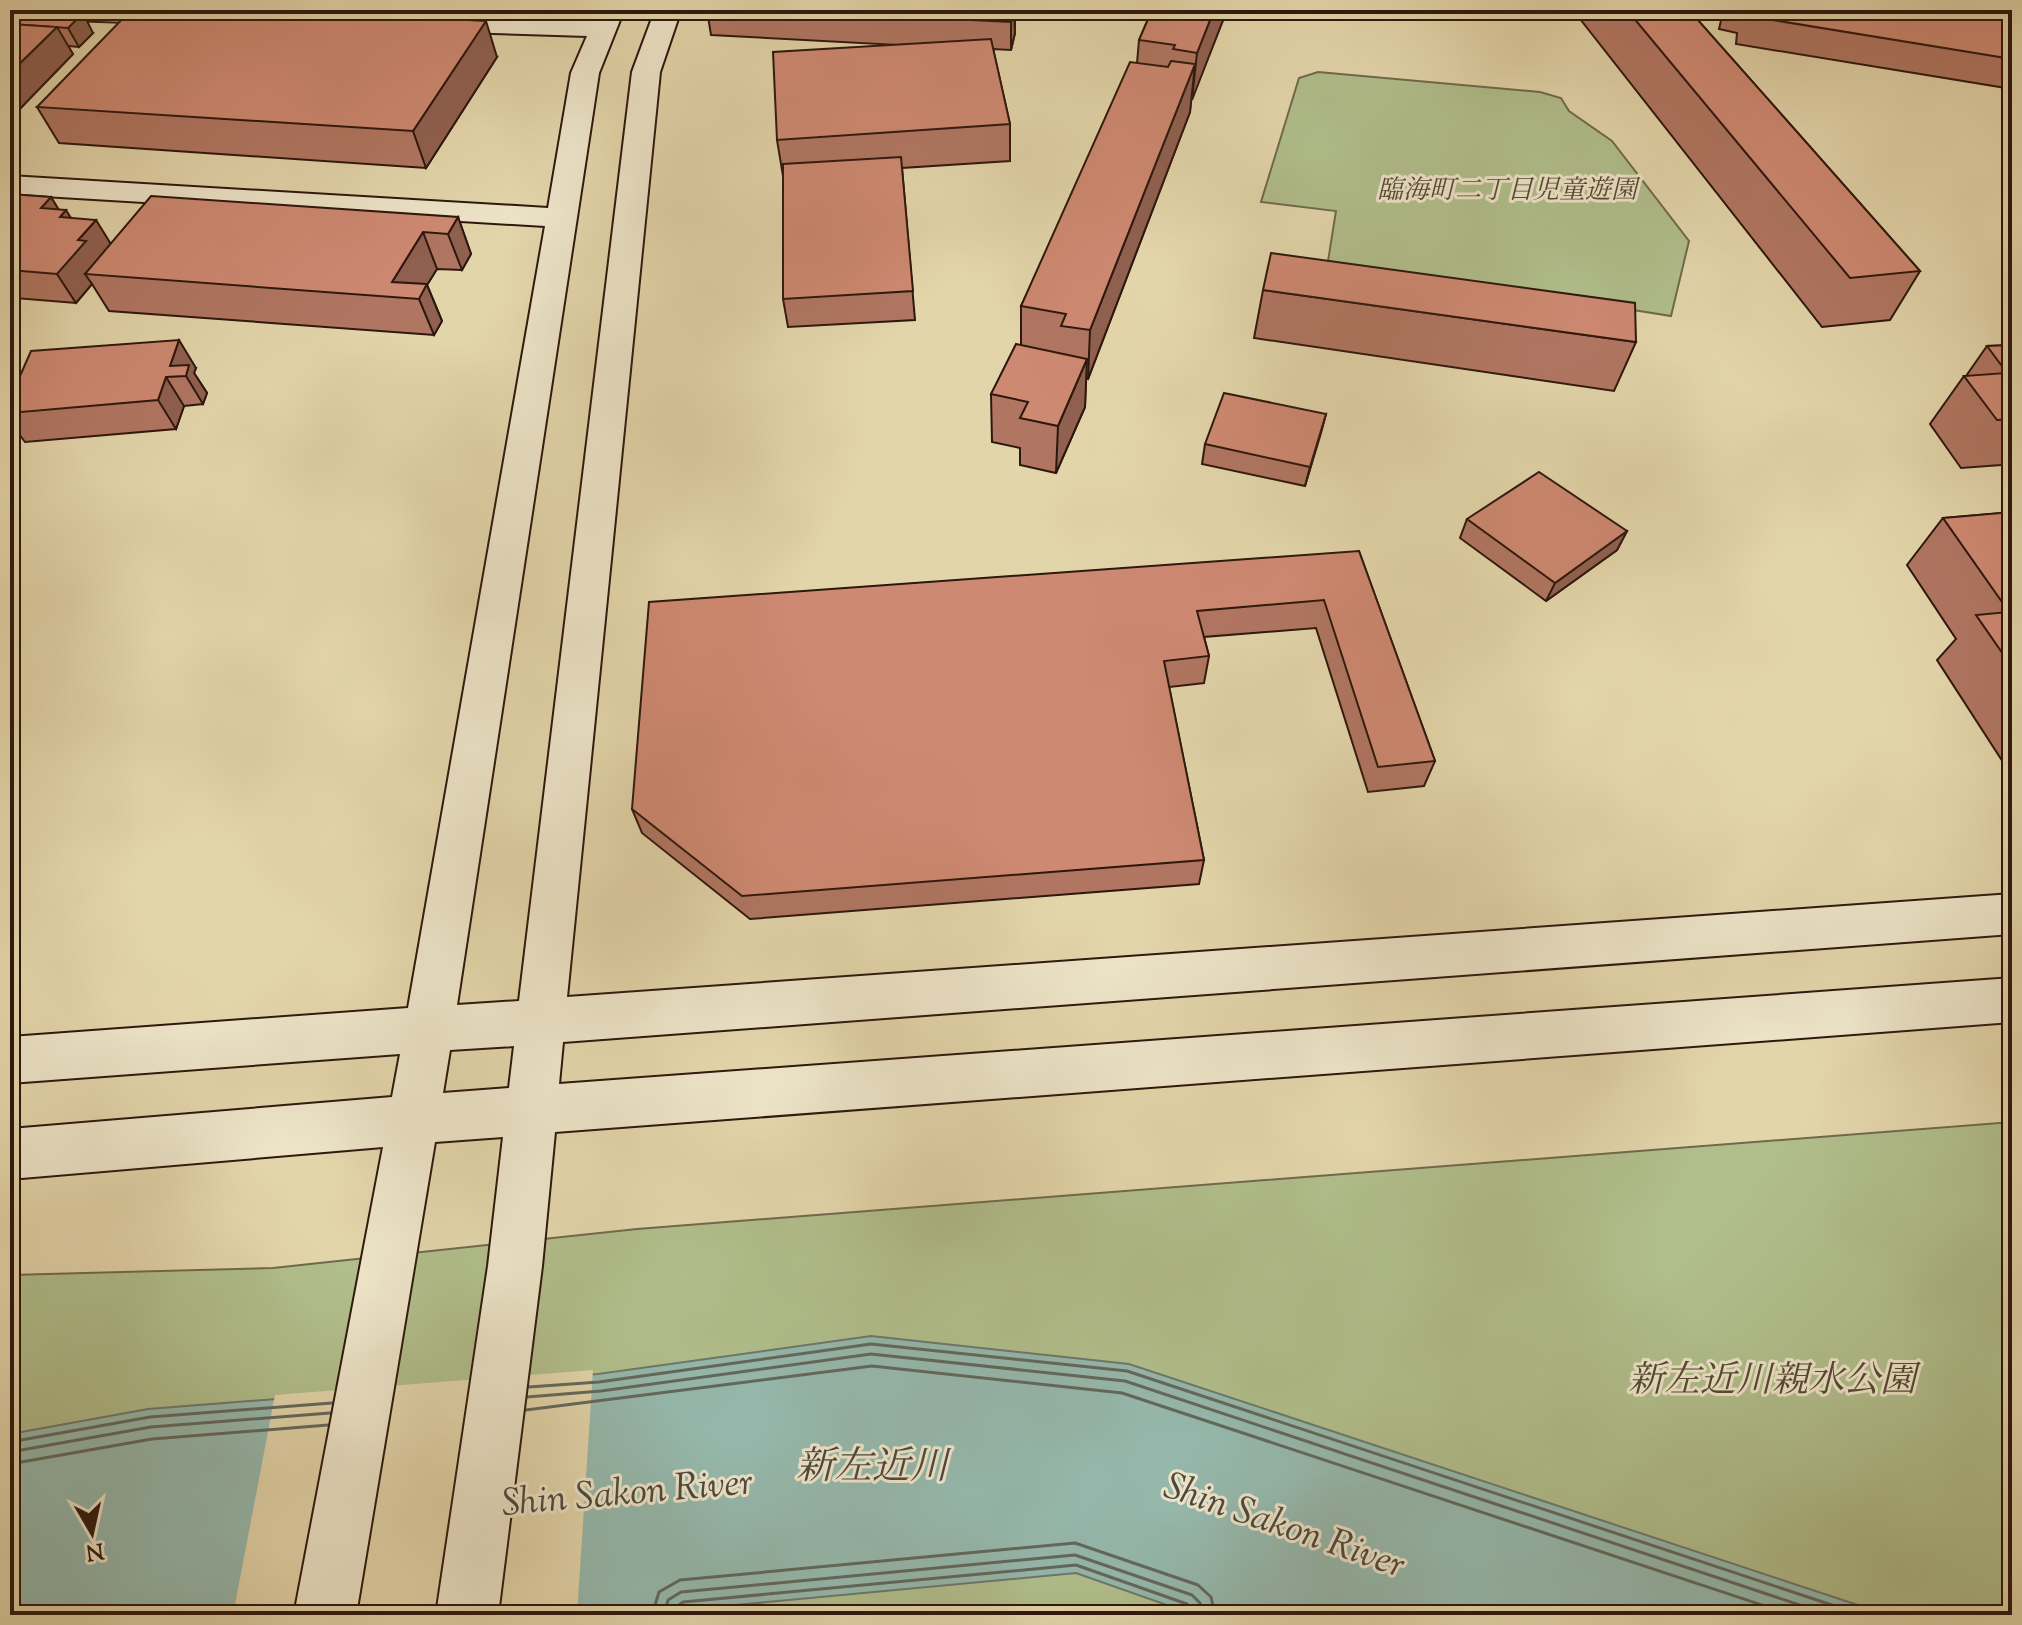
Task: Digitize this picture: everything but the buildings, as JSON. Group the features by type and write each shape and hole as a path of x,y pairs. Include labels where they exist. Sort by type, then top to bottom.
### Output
{"street":[{"path":"10,10 216,17"},
{"path":"467,1615 515,1266 592,534 646,72 668,10"},
{"path":"325,1615 429,1030 585,73 606,19 407,22"},
{"path":"10,185 562,218"},
{"path":"10,1060 2012,914"},
{"path":"10,1154 531,1110 2012,1000"}],"green space":[{"name":"臨海町二丁目児童遊園","path":"1318,72 1540,92 1561,98 1569,111 1612,141 1689,241 1671,316 1328,261 1336,211 1261,202 1299,78"},
{"name":"新左近川親水公園","path":"2012,1122 2012,1615 10,1615 10,1275 273,1268 637,1229"}],"water":[{"name":"新左近川","path":"871,1336 1129,1364 1888,1615 1195,1615 1076,1573 683,1610 682,1615 10,1615 10,1434 148,1409 598,1374"}],"pier":[{"path":"593,1370 577,1615 233,1615 275,1395"}],"water label":[{"name":"Shin Sakon River","path":"627,1491"},
{"name":"Shin Sakon River","path":"1285,1524"}]}
